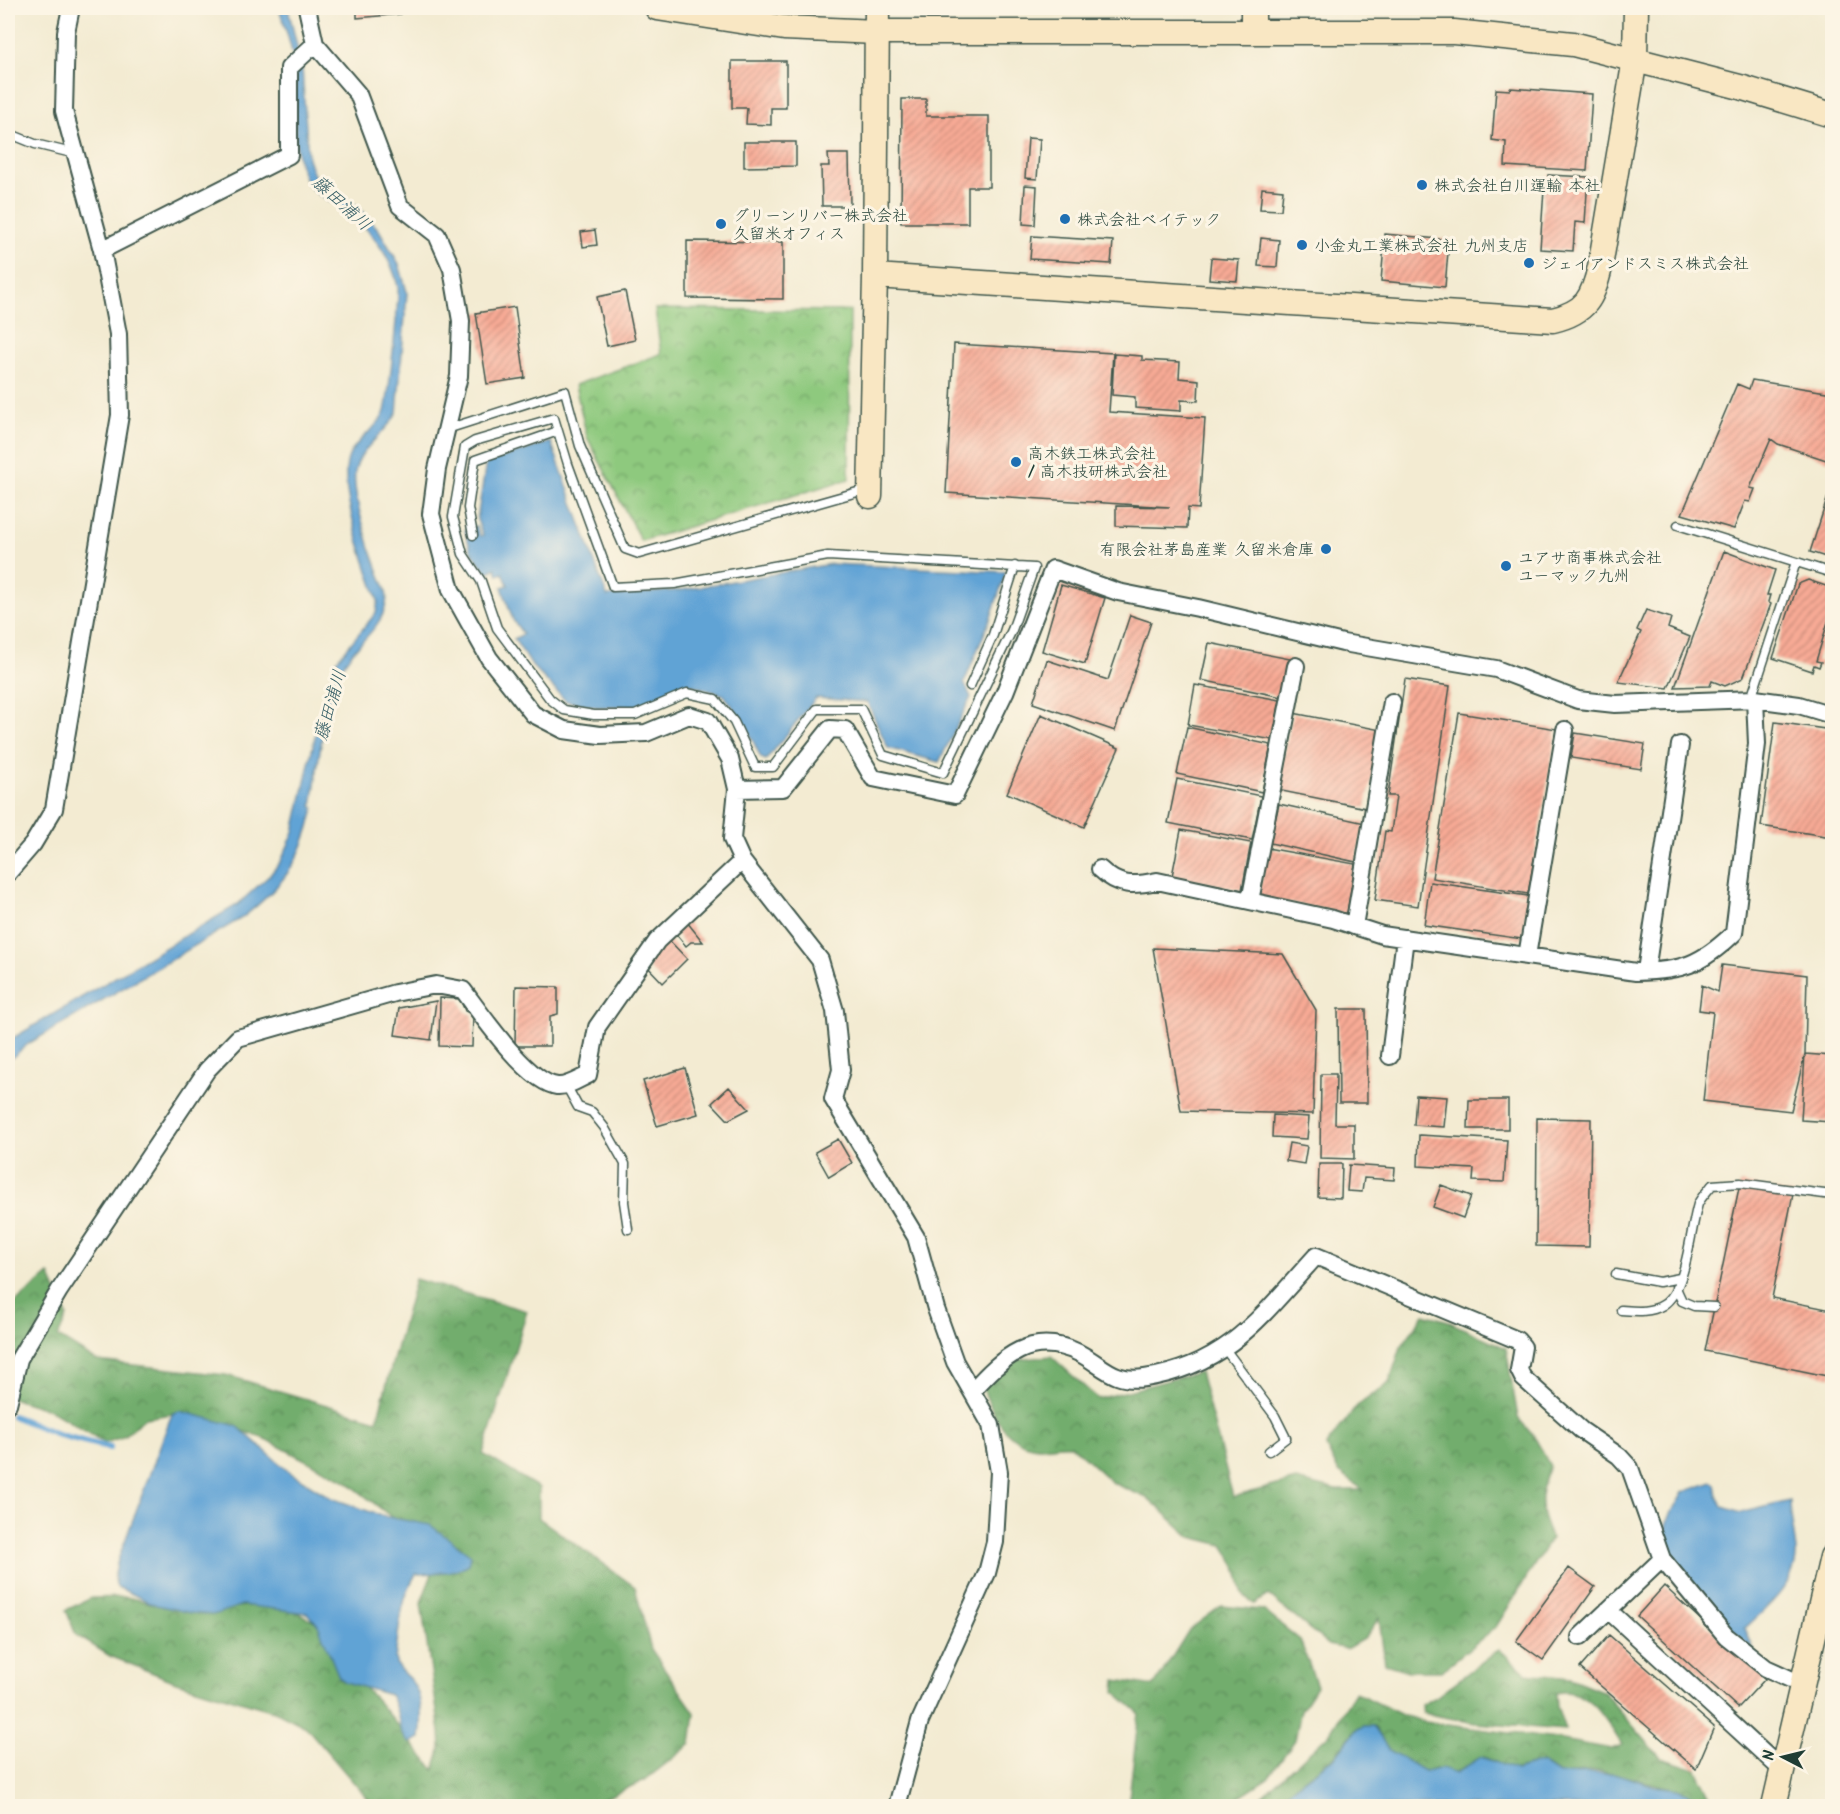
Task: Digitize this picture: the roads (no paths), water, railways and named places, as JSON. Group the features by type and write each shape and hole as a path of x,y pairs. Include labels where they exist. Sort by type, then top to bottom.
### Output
{"street":[{"path":"8,873 33,844 54,809 120,415 118,334 102,250 64,111 66,32 71,8"},
{"path":"307,8 309,49 358,94 400,206 437,236 452,269 461,321 459,376 437,469 431,514 451,590 489,658 533,714 564,730 600,735 646,733 689,715 708,721 730,759 737,789 732,839 742,861 820,960 835,1011 841,1070 833,1099 916,1237 951,1351 990,1425 999,1472 995,1542 987,1573 920,1721 897,1806"},
{"path":"657,8 784,28 877,32 1454,32 1573,44 1635,59 1833,115"},
{"path":"870,492 875,276 877,8"},
{"path":"1253,8 1253,32"},
{"path":"875,276 1553,320 1570,315 1585,306 1596,286 1635,59 1636,8"},
{"path":"102,250 289,155 289,68 309,49"},
{"path":"737,789 783,788 830,729 845,730 873,778 955,795 1005,692 1053,569 1118,592 1198,608 1343,643 1496,669 1578,700 1615,705 1753,699 1799,705 1833,715"},
{"path":"1250,901 1296,666"},
{"path":"1100,869 1112,881 1137,885 1157,881 1405,938 1646,971 1676,970 1716,951 1734,933 1757,744 1753,699"},
{"path":"1354,926 1392,702"},
{"path":"1527,956 1565,730"},
{"path":"1646,971 1680,745"},
{"path":"8,1404 19,1359 59,1291 207,1070 237,1038 395,993 436,985 463,990 507,1048 544,1083 561,1087 588,1075 597,1027 657,941 742,861"},
{"path":"1390,1056 1405,938"},
{"path":"972,1390 1008,1354 1031,1346 1054,1346 1078,1353 1115,1377 1143,1378 1185,1369 1225,1349 1250,1328 1316,1256 1517,1340 1523,1347 1520,1370 1523,1378 1581,1430 1619,1456 1630,1468 1662,1559 1726,1636 1766,1668 1801,1684"},
{"path":"1774,1806 1801,1684 1833,1557"},
{"path":"1580,1637 1662,1559"},
{"path":"1608,1610 1783,1771"}],"lane":[{"path":"8,133 35,144 76,154"},
{"path":"447,429 565,391 580,446 625,549 639,554 870,492"},
{"path":"554,418 613,587 674,584 828,556 1015,566 1034,568 1012,630 943,773 883,755 861,708 817,709 773,767 755,767 734,722 715,699 687,693 635,715 594,715 564,710 543,691 496,628 481,581 463,555 453,517 465,447 475,441 554,418"},
{"path":"473,535 468,508 475,460 558,431"},
{"path":"1678,525 1833,573"},
{"path":"1753,699 1796,562"},
{"path":"970,686 993,635 1015,566"},
{"path":"566,1085 578,1107 592,1112 604,1127 625,1164 624,1202 628,1229"},
{"path":"1621,1310 1642,1312 1663,1305 1676,1288 1699,1201 1712,1185 1740,1183 1833,1195"},
{"path":"1616,1274 1659,1282 1680,1278"},
{"path":"1676,1288 1682,1301 1694,1306 1714,1307"},
{"path":"1225,1349 1275,1416 1286,1438 1269,1451"}],"water":[{"name":"藤田浦川","path":"279,8 288,8 302,67 308,158 313,173 317,180 357,206 379,230 399,264 407,292 397,413 362,455 355,472 356,494 362,521 386,591 386,604 379,622 347,659 336,681 322,735 312,806 314,808 309,827 297,857 280,883 242,918 28,1044 8,1061 8,1041 237,905 270,875 281,861 294,832 316,732 336,661 376,613 378,601 355,528 346,470 352,450 380,420 386,407 398,288 396,277 386,255 371,234 346,210 312,189 302,172 296,144 294,61"},
{"path":"551,442 607,596 682,590 831,564 1006,572 991,617 964,683 971,697 939,762 888,748 867,702 816,698 766,760 761,758 744,722 724,695 689,684 636,706 597,707 566,701 533,667 514,639 523,634 513,620 502,587 508,585 503,573 498,575 496,568 487,573 471,551 465,530 476,526 480,536 483,535 477,520 486,463"},
{"path":"180,1411 237,1426 289,1472 331,1498 382,1516 430,1525 471,1555 469,1564 456,1570 416,1574 403,1605 395,1659 418,1694 421,1717 420,1738 409,1743 405,1738 390,1695 346,1682 339,1677 318,1625 308,1613 242,1605 213,1615 191,1613 156,1605 117,1587 114,1577 118,1560 170,1419 173,1413"},
{"path":"1712,1482 1715,1484 1717,1496 1723,1507 1741,1513 1790,1501 1796,1552 1795,1563 1792,1574 1779,1594 1745,1628 1754,1651 1698,1592 1673,1555 1666,1538 1667,1522 1683,1492"},
{"path":"1364,1726 1373,1726 1389,1750 1425,1772 1442,1768 1456,1773 1481,1757 1516,1770 1543,1764 1558,1774 1614,1773 1655,1786 1677,1789 1694,1796 1708,1806 1268,1806 1335,1757 1356,1730"}],"waterway":[{"path":"13,1416 60,1435 110,1448"}],"place":[{"name":"株式会社白川運輸 本社","path":"1422,185"},
{"name":"株式会社ベイテック","path":"1065,219"},
{"name":"グリーンリバー株式会社 久留米オフィス","path":"721,224"},
{"name":"小金丸工業株式会社 九州支店","path":"1302,245"},
{"name":"ジェイアンドスミス株式会社","path":"1529,263"},
{"name":"高木鉄工株式会社 / 高木技研株式会社","path":"1016,462"},
{"name":"有限会社茅島産業 久留米倉庫","path":"1326,549"},
{"name":"ユアサ商事株式会社 ユーマック九州","path":"1506,566"}]}
